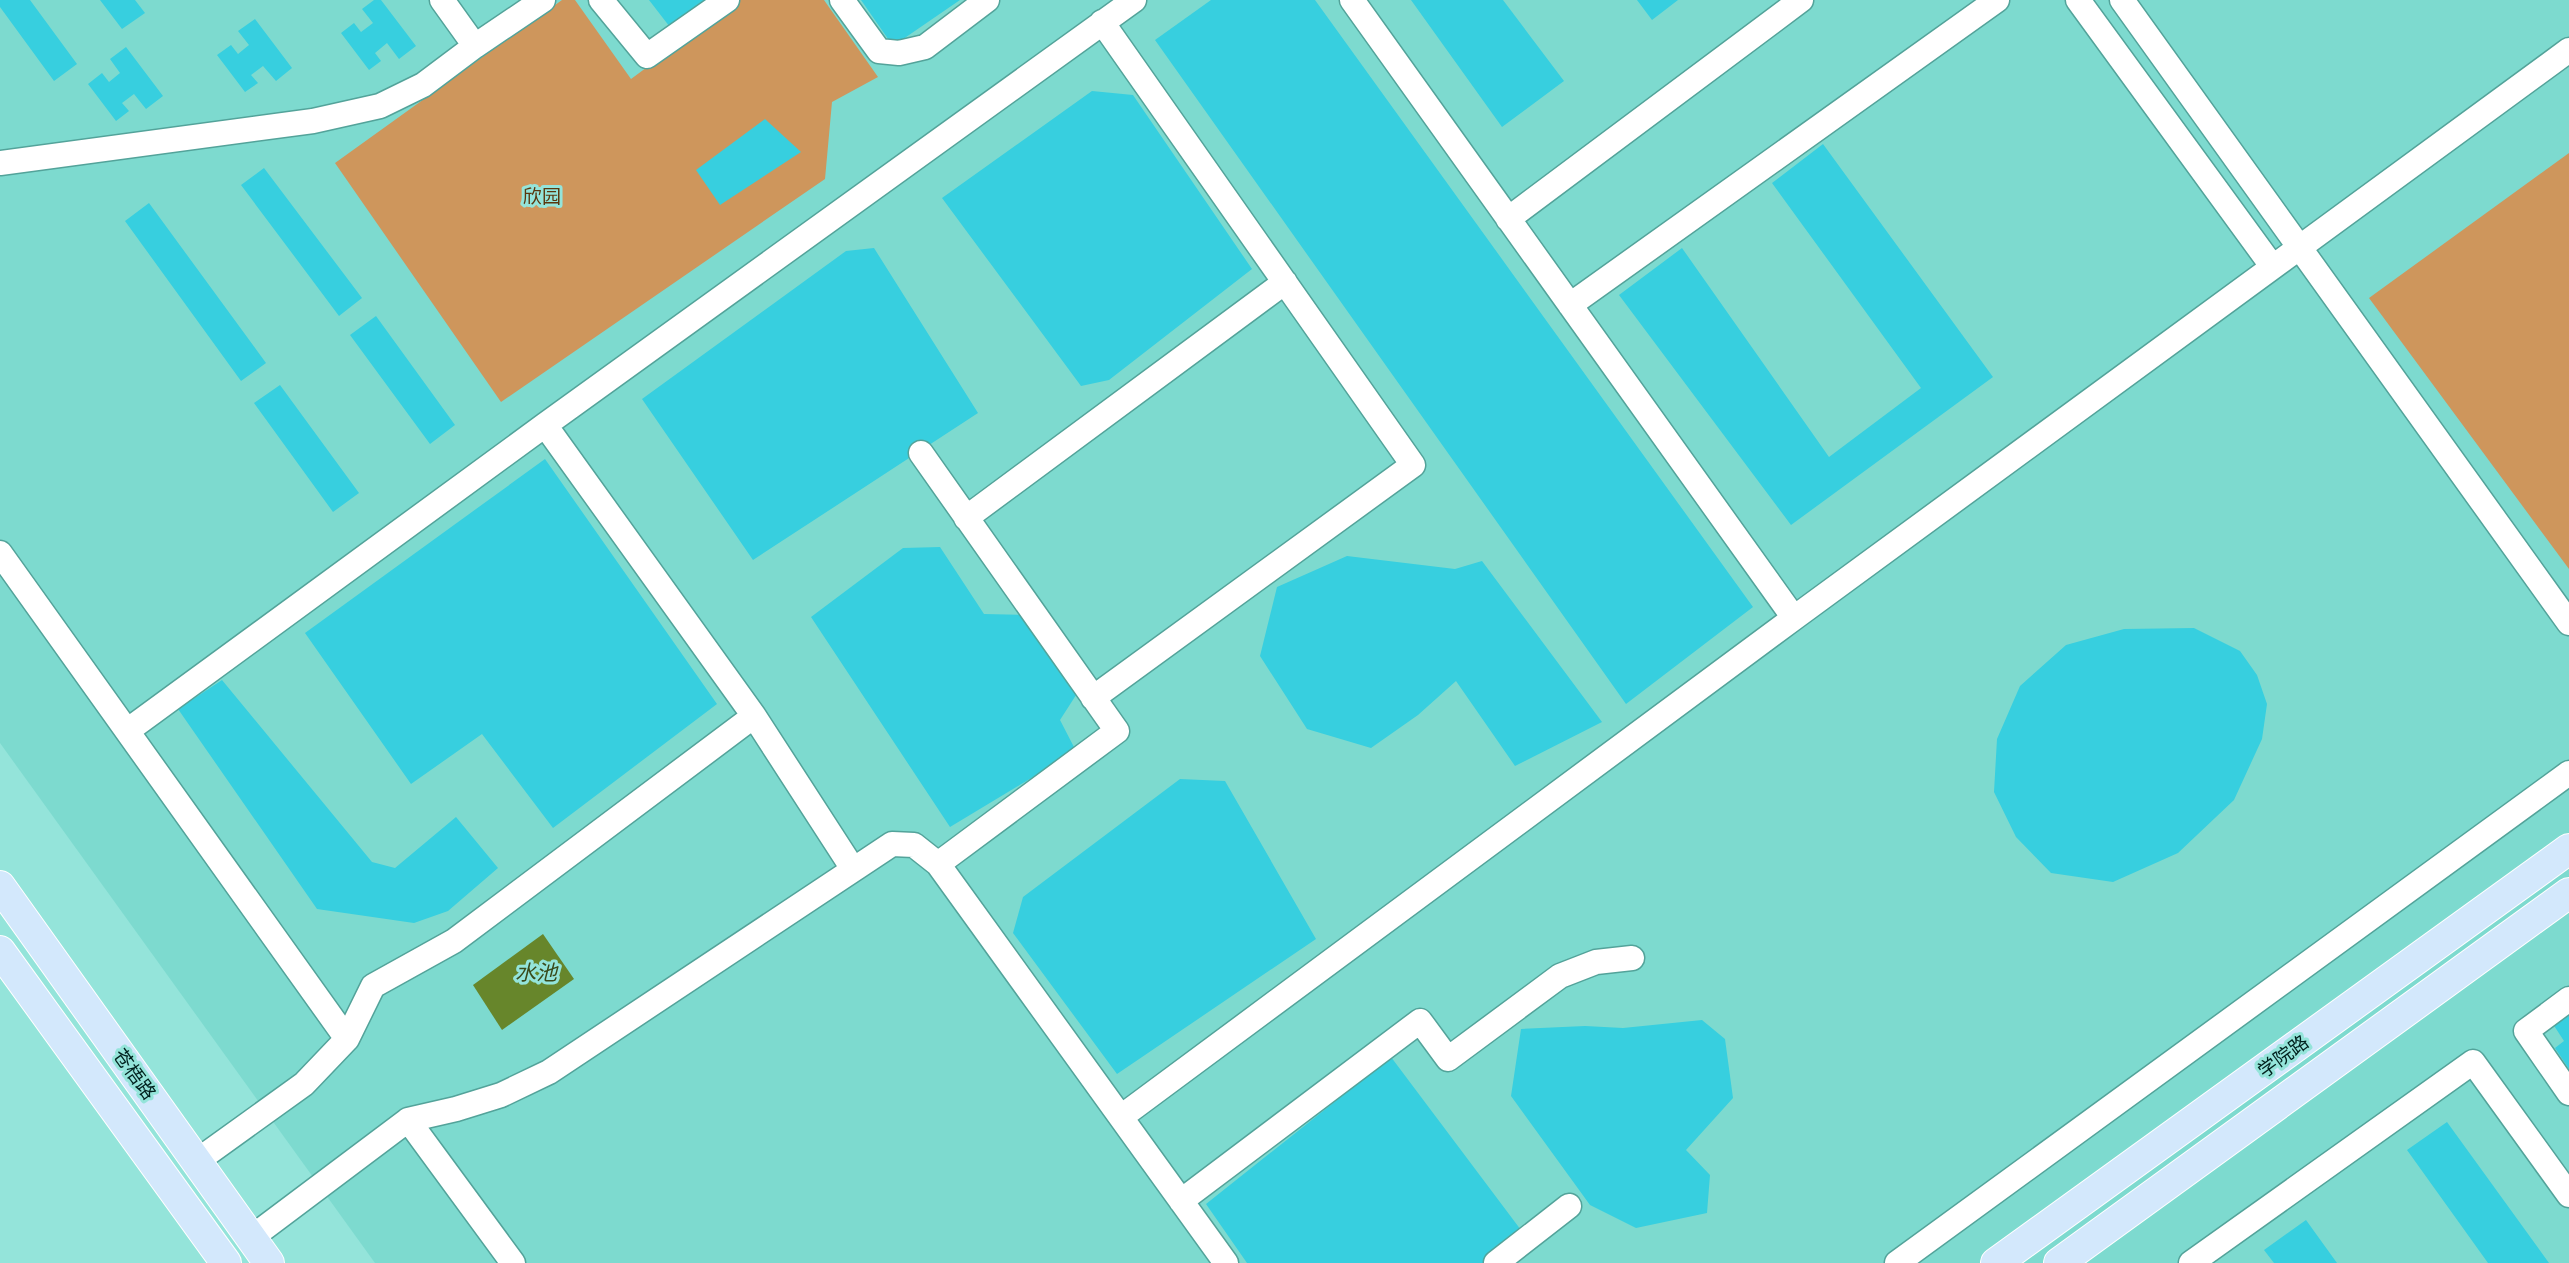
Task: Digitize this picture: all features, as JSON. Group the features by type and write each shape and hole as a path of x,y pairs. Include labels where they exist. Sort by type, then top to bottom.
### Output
{"main road":[{"name":"学院路","path":"1996,1263 2569,849"},
{"name":"苍梧路","path":"0,886 269,1263"},
{"name":"学院路","path":"2059,1263 2569,892"},
{"name":"苍梧路","path":"0,951 226,1263"}],"lane":[{"path":"442,0 475,46"},
{"path":"0,163 313,121 380,106 423,85 543,0"},
{"path":"601,0 647,56 727,0"},
{"path":"842,0 879,51 900,53 925,47 987,0"},
{"path":"127,731 1134,0"},
{"path":"1352,0 1794,618"},
{"path":"1508,219 1801,0"},
{"path":"1570,305 1997,0"},
{"path":"2078,0 2272,267"},
{"path":"2122,0 2569,623"},
{"path":"1093,698 1413,465 1102,22"},
{"path":"1121,1118 1794,618 2569,50"},
{"path":"966,518 1285,282"},
{"path":"545,425 754,716 853,869"},
{"path":"921,453 1116,731 938,864"},
{"path":"0,553 347,1039"},
{"path":"197,1161 304,1084 347,1039 373,986 454,941 754,716"},
{"path":"1896,1263 2569,774"},
{"path":"251,1238 408,1120 456,1109 501,1094 549,1072 892,844 914,845 938,864 1181,1201 1217,1260"},
{"path":"1181,1201 1420,1021 1448,1059 1560,976 1596,962 1632,958"},
{"path":"2569,999 2526,1031 2569,1093"},
{"path":"2191,1263 2473,1062 2569,1195"},
{"path":"408,1120 513,1263"},
{"path":"1496,1263 1569,1206"}],"shaded area":[{"path":"0,0 2569,0 2569,1263 375,1263 0,743"}],"green space":[{"name":"欣园","path":"562,0 575,0 631,79 738,0 824,0 878,77 832,102 825,179 501,402 335,163"},
{"path":"2569,153 2569,569 2369,298"}],"water":[{"name":"水池","path":"543,934 574,979 502,1030 473,985"}],"building":[{"path":"0,0 30,0 77,64 54,81 0,7"},
{"path":"100,0 135,0 145,13 122,29"},
{"path":"374,0 381,0 416,46 399,59 387,43 375,53 381,61 369,70 341,33 354,23 361,32 373,23 362,9"},
{"path":"649,0 711,0 673,31"},
{"path":"861,0 960,0 893,46"},
{"path":"1211,0 1315,0 1753,607 1626,704 1155,40"},
{"path":"1411,0 1503,0 1564,81 1502,127"},
{"path":"1637,0 1678,0 1652,20"},
{"path":"255,19 292,68 276,81 263,66 251,75 258,83 245,92 217,55 231,45 238,54 249,45 238,31"},
{"path":"126,47 163,96 146,109 134,94 122,103 129,111 116,121 88,84 102,73 109,82 120,73 110,59"},
{"path":"1092,91 1133,95 1252,269 1109,380 1081,386 942,198"},
{"path":"765,119 801,152 720,205 696,170"},
{"path":"1823,144 1993,377 1791,525 1619,295 1682,248 1829,457 1921,388 1772,183"},
{"path":"264,168 362,298 339,316 241,185"},
{"path":"149,203 266,363 241,381 125,221"},
{"path":"874,248 978,413 753,560 642,399 846,251"},
{"path":"376,316 455,425 430,444 350,335"},
{"path":"280,385 359,493 333,512 254,403"},
{"path":"545,459 717,704 553,828 482,734 411,784 305,633"},
{"path":"940,547 984,614 1034,615 1078,692 1060,720 1076,751 950,827 811,617 903,548"},
{"path":"1347,556 1455,569 1482,561 1602,722 1515,766 1456,681 1418,715 1371,748 1307,729 1260,656 1277,587"},
{"path":"2194,628 2240,651 2257,675 2267,704 2262,739 2234,800 2178,853 2113,882 2051,873 2016,837 1994,792 1997,739 2020,686 2066,645 2124,629"},
{"path":"222,680 372,862 395,868 456,817 498,868 448,911 414,923 317,909 178,709"},
{"path":"1180,779 1225,781 1316,939 1117,1074 1013,933 1023,897"},
{"path":"2569,1003 2569,1069 2555,1048 2564,1041 2549,1018"},
{"path":"1702,1020 1725,1039 1733,1098 1686,1150 1710,1175 1707,1213 1636,1228 1590,1205 1511,1096 1521,1029 1585,1026 1623,1028"},
{"path":"1391,1057 1527,1238 1489,1263 1247,1263 1206,1204"},
{"path":"2447,1122 2549,1263 2488,1263 2407,1150"},
{"path":"2306,1220 2337,1263 2274,1263 2264,1250"}]}
